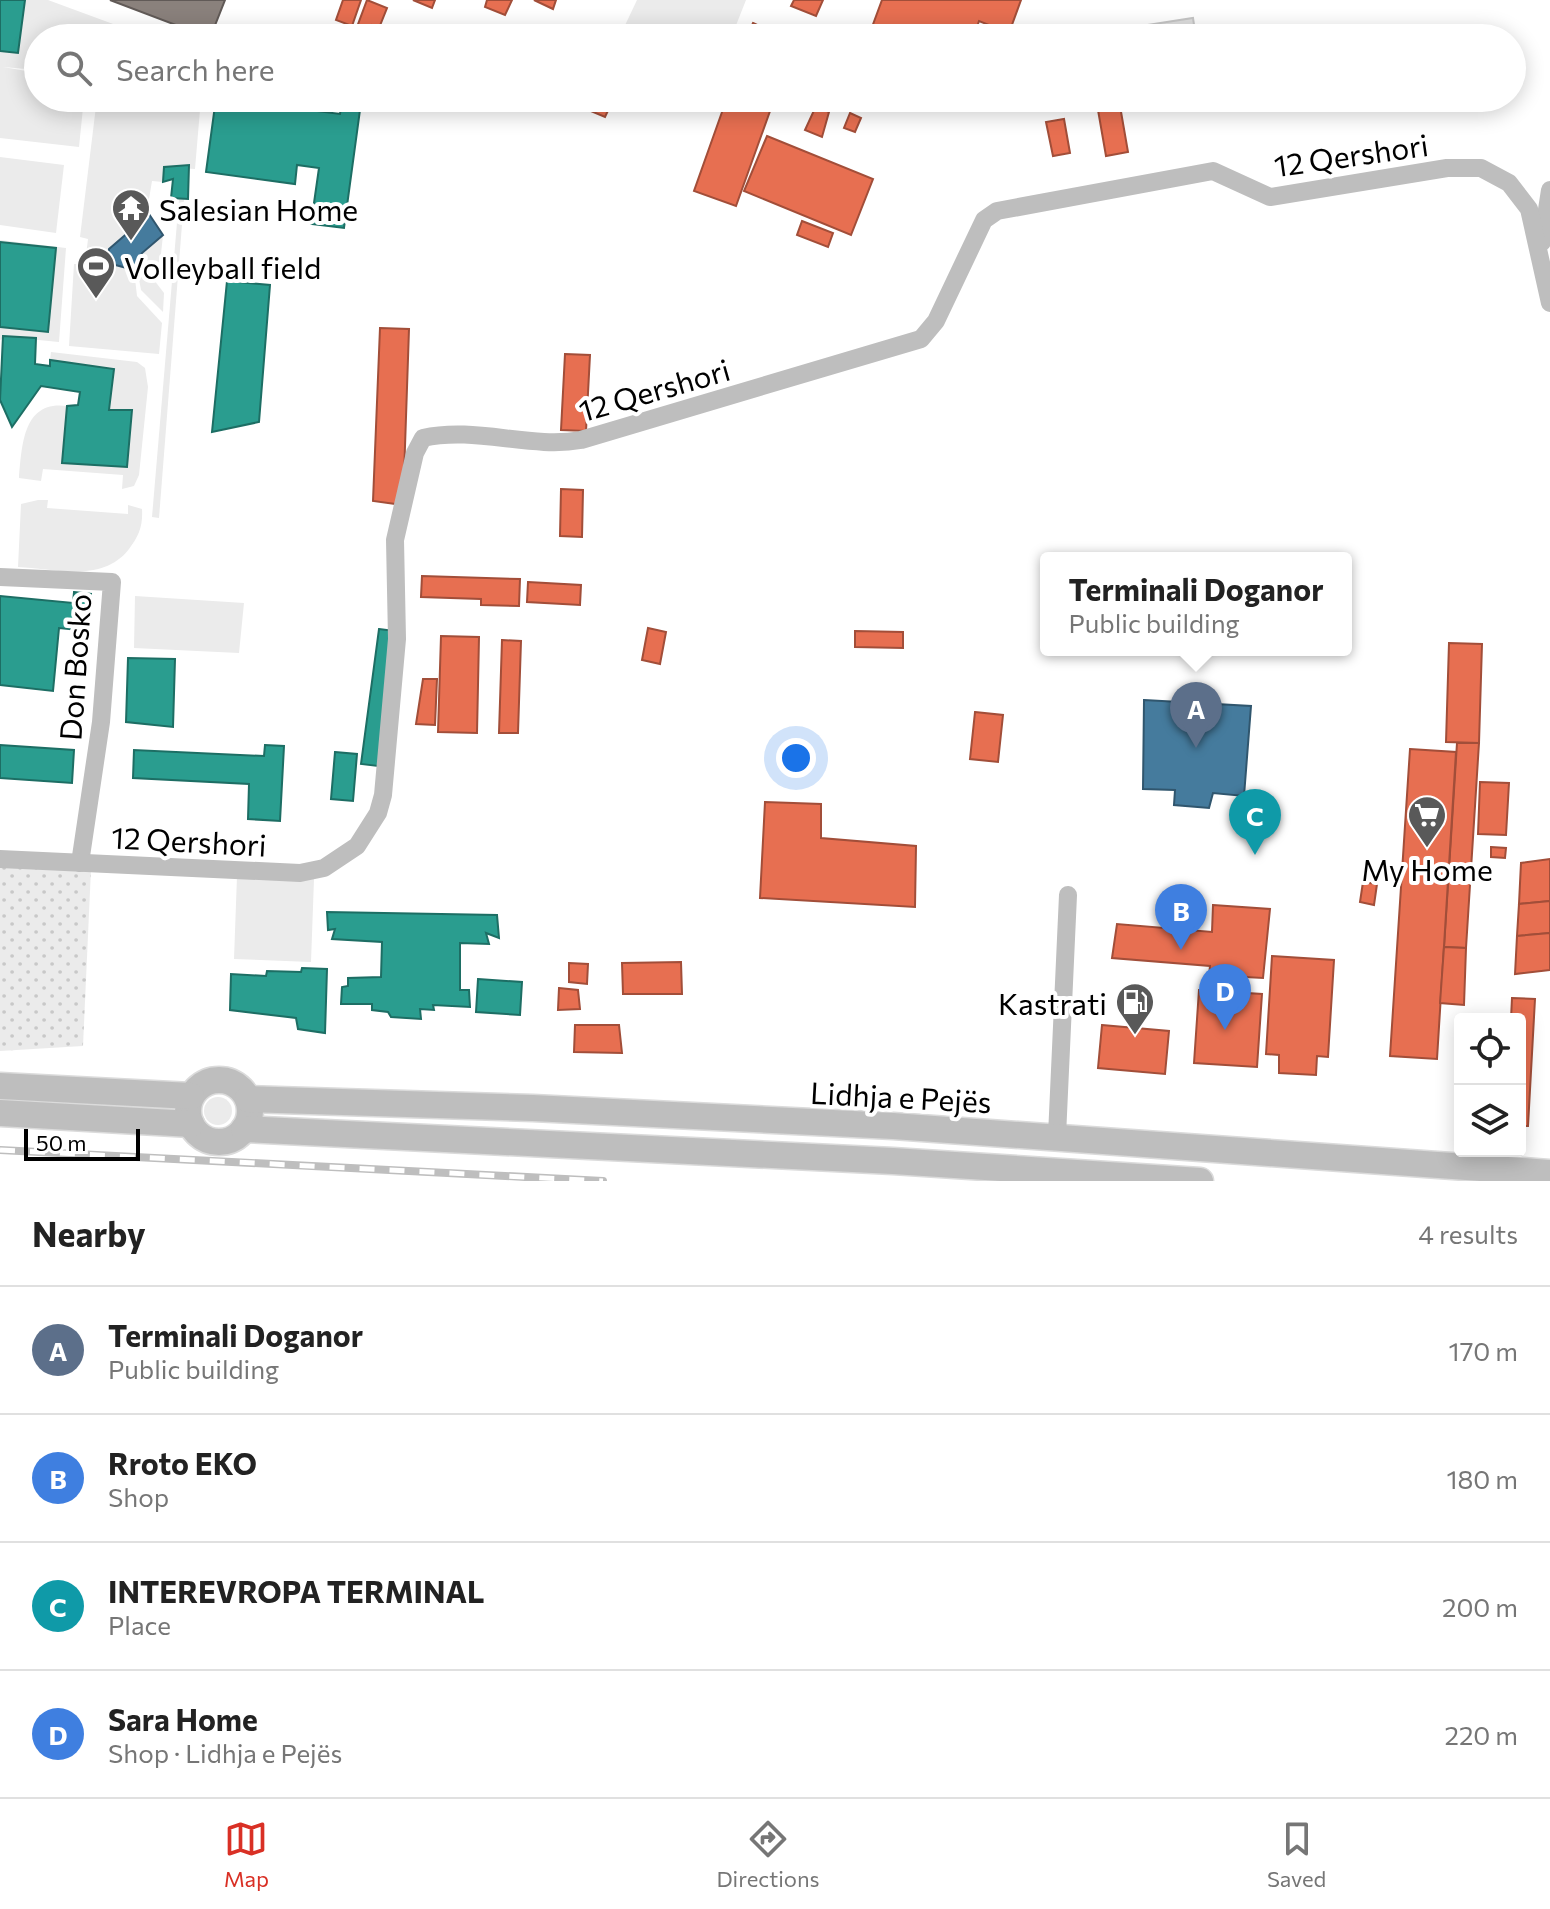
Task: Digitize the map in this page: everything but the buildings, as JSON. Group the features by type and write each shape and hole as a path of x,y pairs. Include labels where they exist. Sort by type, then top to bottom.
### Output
{"highway":[{"path":"216,1080 235,1084 248,1099 250,1115 244,1129 231,1139 216,1142 201,1136 191,1124 188,1105 191,1096 198,1088 216,1080"},
{"path":"0,1086 191,1096"},
{"name":"Lidhja e Pejës","path":"248,1099 533,1108 1057,1136 1550,1173"},
{"path":"0,1113 191,1124"},
{"path":"244,1129 922,1163 1200,1181"}],"street":[{"name":"12 Qershori","path":"0,859 300,873 324,868 357,846 378,813 383,795 397,639 395,540 415,453 423,438 510,437 554,443 581,440 898,347 930,331 989,214 1206,172 1220,172 1270,197 1447,168 1481,168 1509,183 1521,195 1529,209 1538,255"},
{"path":"1550,190 1538,255 1550,303"},
{"name":"Don Bosko","path":"0,577 112,582 101,722 80,863"},
{"path":"1057,1136 1068,895"}],"shaded area":[{"path":"0,0 48,0 113,24 24,24 24,69 3,67 24,71 24,112 83,112 79,147 0,138"},
{"path":"637,0 746,0 737,24 626,24"},
{"path":"95,112 200,112 195,169 164,167 163,182 152,181 146,217 109,249 108,263 134,270 137,296 162,323 159,354 69,346 74,264 85,264 88,239 80,237"},
{"path":"0,157 64,165 56,233 0,225"},
{"path":"179,199 184,199 159,518 152,517"},
{"path":"163,235 159,273 153,271 142,253"},
{"path":"0,240 66,248 59,342 7,337 0,340"},
{"path":"141,263 164,293 163,312 141,290 137,269"},
{"path":"51,352 137,362 145,368 148,387 139,475 134,486 122,489 123,475 43,469 41,481 19,478 28,427 41,410 52,406 67,406 62,463 127,467 131,410 109,410 114,369 50,360"},
{"path":"48,500 47,508 128,514 128,505 142,509 141,526 129,549 106,566 78,572 18,567 21,504"},
{"path":"135,596 244,603 239,653 134,648"},
{"path":"0,863 91,869 83,1046 0,1051"},
{"path":"237,876 314,879 311,962 234,959"},
{"path":"218,1097 228,1101 232,1111 228,1121 218,1125 208,1121 204,1111 208,1101"}],"railway":[{"path":"0,1150 603,1181"}],"place":[{"name":"Salesian Home","path":"131,242"},
{"name":"Volleyball field","path":"96,300"},
{"name":"Terminali Doganor","path":"1196,748"},
{"name":"My Home","path":"1427,849"},
{"name":"INTEREVROPA TERMINAL","path":"1255,855"},
{"name":"Rroto EKO","path":"1181,950"},
{"name":"Sara Home","path":"1225,1030"},
{"name":"Kastrati","path":"1135,1036"}]}
